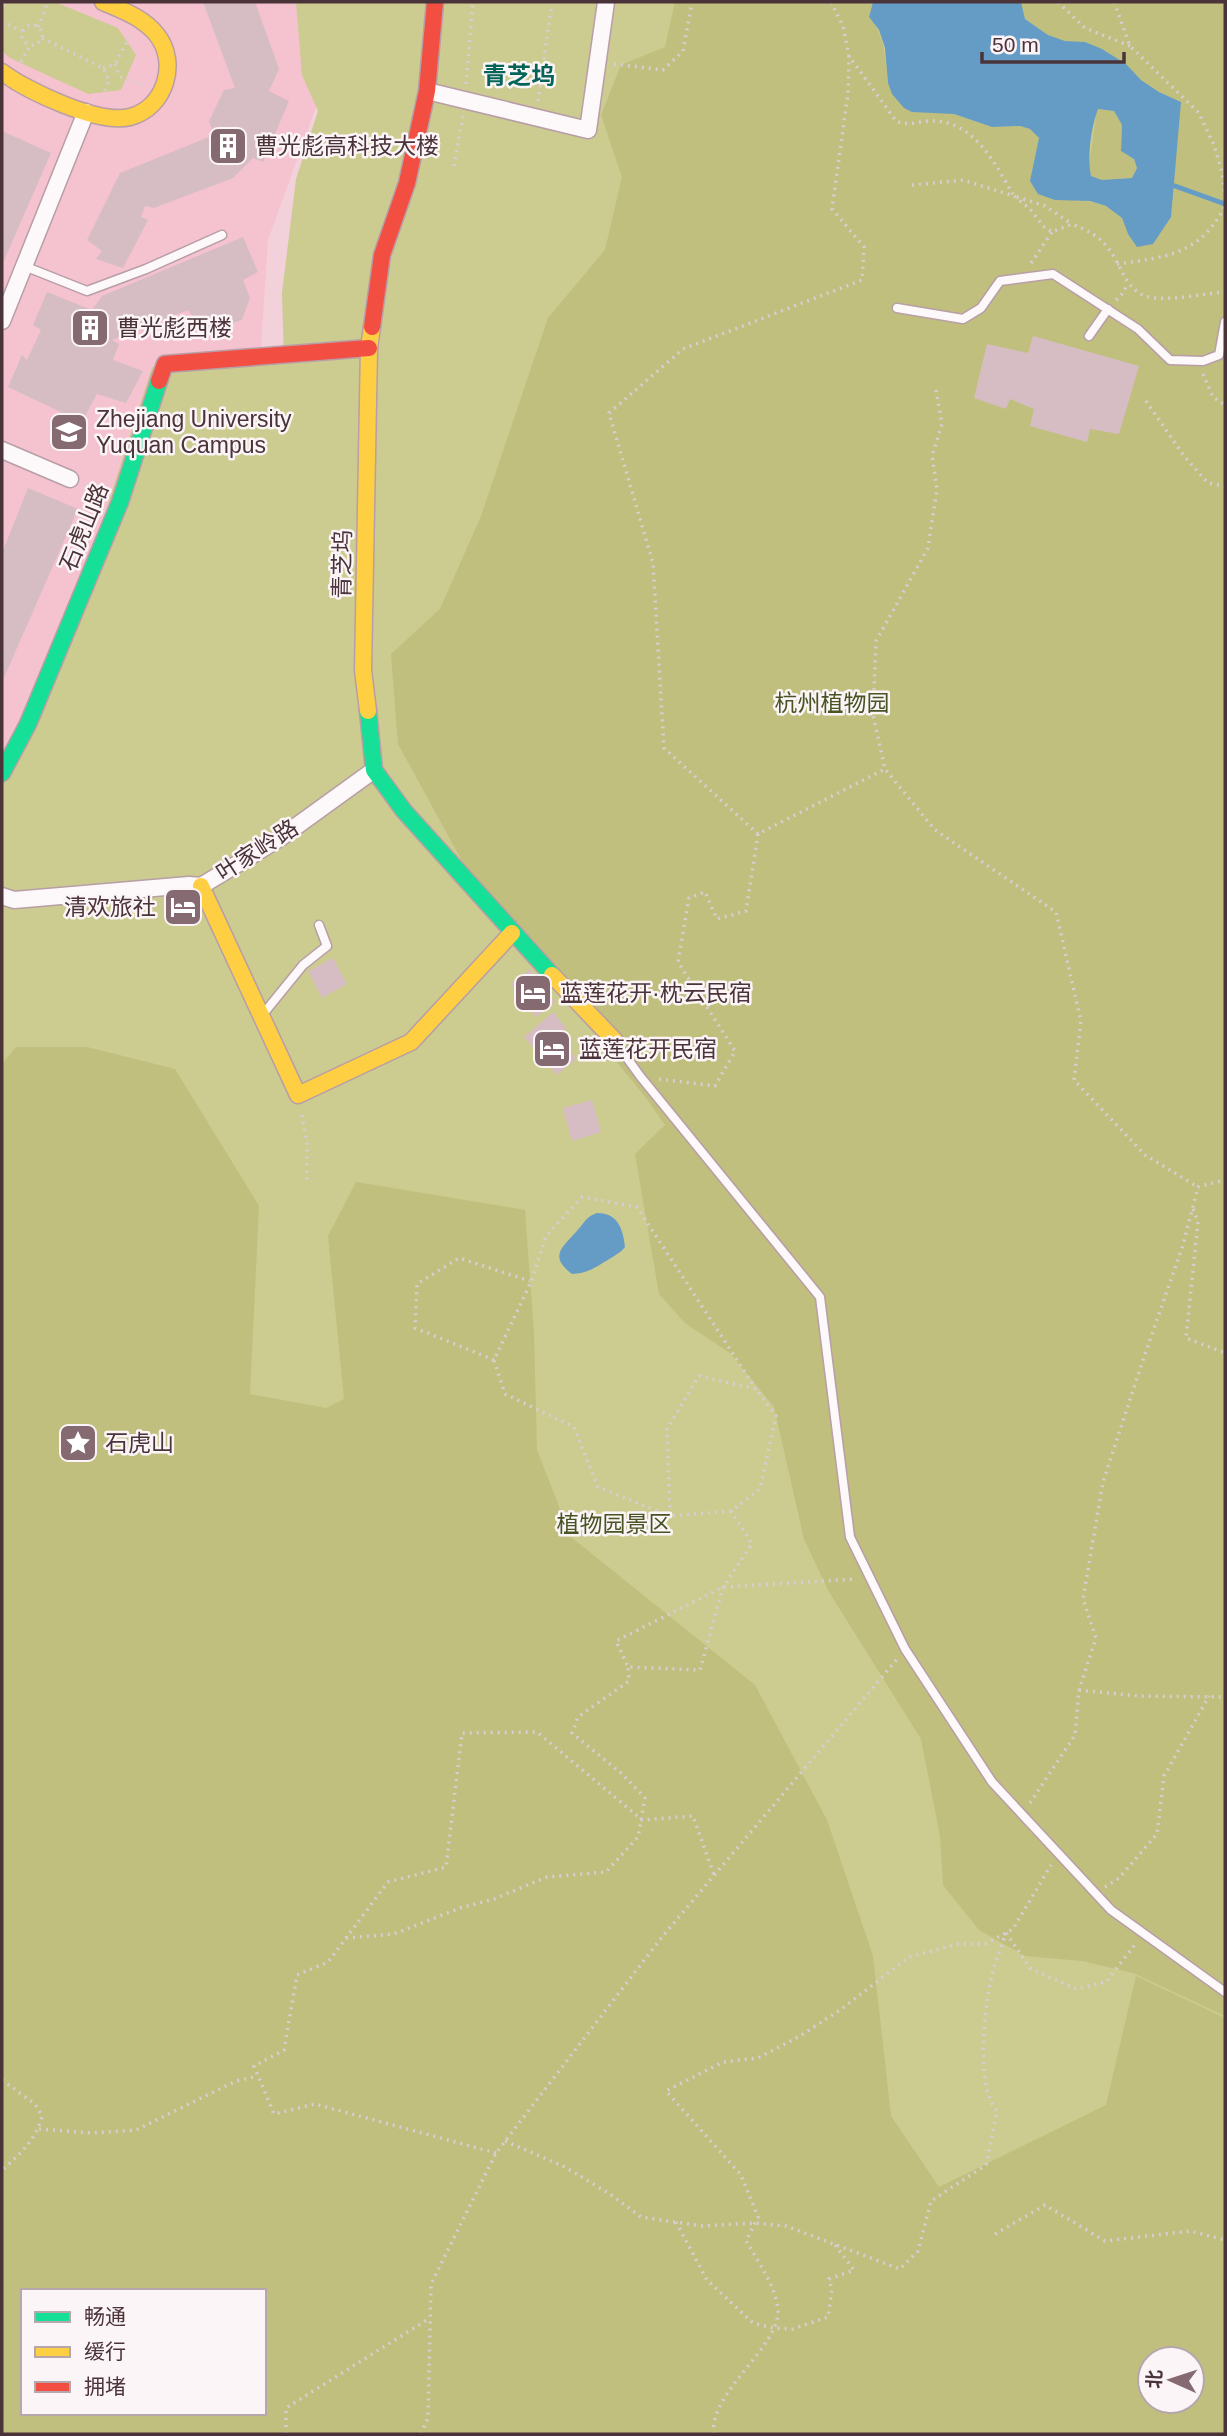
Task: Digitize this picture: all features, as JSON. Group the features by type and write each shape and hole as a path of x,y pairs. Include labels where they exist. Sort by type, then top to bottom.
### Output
{"street":[{"path":"2,72 11,79 90,114 118,120 135,117 149,110 161,93 169,66 163,43 132,11 103,2"},
{"name":"青芝坞","path":"435,2 426,91 407,183 382,255 369,348 363,670 374,770 404,811 512,933 616,1042"},
{"path":"426,91 588,130 606,2"},
{"path":"2,321 90,114"},
{"name":"石虎山路","path":"2,773 28,724 120,502 165,364 369,348"},
{"path":"2,450 70,479"},
{"name":"叶家岭路","path":"2,896 14,900 201,886 279,838 374,770"},
{"path":"201,886 298,1096 411,1042 512,933"}],"lane":[{"path":"24,265 87,291 146,269 222,235"},
{"path":"897,308 963,318 981,308 1000,281 1053,274 1138,329 1170,360 1203,361 1219,355 1225,323"},
{"path":"1089,336 1108,309"},
{"path":"262,1015 303,965 327,946 319,925"},
{"path":"616,1042 640,1076 820,1297 850,1537 905,1649 992,1782 1096,1894 1111,1910 1225,1992"}],"path":[{"path":"38,27 48,2"},
{"path":"536,117 552,2"},
{"path":"598,62 663,70 683,51 692,2"},
{"path":"758,834 664,748 653,563 609,413 683,349 862,280 864,247 832,209 848,93 849,56 843,26 831,2"},
{"path":"1058,2 1085,28 1130,46 1199,113 1217,154 1225,198"},
{"path":"1123,2 1115,3 1130,46"},
{"path":"119,76 115,64 132,11"},
{"path":"2,21 21,32"},
{"path":"26,26 38,27 43,38 36,45 30,46 22,39 21,32 26,26"},
{"path":"43,38 103,68 109,80"},
{"path":"849,56 896,121 906,124 935,121 950,124 968,134 992,157 1014,196 1052,232"},
{"path":"103,68 115,64"},
{"path":"90,114 109,80 119,76 161,93"},
{"path":"912,185 963,180 1045,206 1072,224 1091,231 1108,248 1132,289 1151,298 1225,292"},
{"path":"1117,264 1169,257 1192,245 1217,222 1225,206"},
{"path":"1024,278 1035,255 1052,232 1072,224"},
{"path":"1108,309 1124,292 1127,282"},
{"path":"1203,361 1203,378 1213,397 1225,405"},
{"path":"936,390 943,424 932,456 937,489 928,548 876,641 873,715 885,769 935,830 1056,912 1081,1021 1074,1080 1145,1155 1198,1187 1225,1180"},
{"path":"1146,401 1184,456 1208,483 1225,486"},
{"path":"70,479 120,502"},
{"path":"758,834 885,769"},
{"path":"640,1076 715,1086 735,1051 678,962 689,898 705,892 718,919 747,911 758,834"},
{"path":"298,1096 307,1144 307,1180"},
{"path":"1023,1815 1075,1735 1079,1690 1097,1638 1083,1599 1103,1482 1184,1245 1198,1187"},
{"path":"582,1197 637,1207 776,1416 760,1489 731,1511 670,1516 598,1487 574,1427 505,1394 494,1360 531,1282 546,1237 582,1197"},
{"path":"1193,1207 1198,1222 1186,1338 1225,1353"},
{"path":"494,1360 415,1328 418,1284 459,1258 531,1282"},
{"path":"670,1516 667,1429 699,1376 756,1389"},
{"path":"628,1667 701,1670 723,1587 752,1544 731,1511"},
{"path":"346,1938 394,1934 460,1908 494,1899 547,1877 606,1872 638,1837 645,1798 622,1774 572,1733 578,1717 629,1681 628,1667 616,1641 723,1587 871,1578"},
{"path":"421,2434 428,2418 431,2284 496,2153 662,1937 905,1649"},
{"path":"1079,1690 1138,1696 1225,1697"},
{"path":"1096,1894 1119,1878 1157,1834 1164,1776 1209,1696"},
{"path":"496,2153 315,2104 274,2115 254,2066 284,2050 297,1975 328,1962 388,1882 446,1867 462,1733 537,1732 642,1820 693,1816 714,1875"},
{"path":"714,2434 712,2421 727,2395 771,2334 778,2312 767,2276 746,2241 758,2217 741,2175 666,2091 723,2062 758,2059 800,2036 840,2010 909,1957 958,1944 985,1944 1013,1929 1058,1853"},
{"path":"505,2141 565,2166 641,2217 703,2226 754,2223 786,2226 900,2269 918,2251 932,2201 986,2165 997,2111 990,2104 982,2052 990,1983 1006,1933"},
{"path":"1006,1933 1031,1969 1076,1989 1106,1982 1144,1933"},
{"path":"39,2129 92,2133 136,2130 236,2081 258,2076"},
{"path":"2,2080 34,2104 42,2116 39,2129 20,2154 2,2170"},
{"path":"995,2234 1045,2205 1105,2241 1190,2231 1225,2240"},
{"path":"676,2222 708,2280 753,2323 773,2328 793,2329 828,2317 832,2289 829,2279 854,2270 835,2245"},
{"path":"286,2434 286,2408 430,2318"}],"shaded area":[{"name":"Zhejiang University Yuquan Campus","path":"2,2 351,2 347,21 268,240 261,347 111,507 2,761"}],"green space":[{"path":"6,2 55,2 118,28 136,55 121,90 88,94 10,58 2,51 2,12"},
{"name":"植物园景区","path":"296,2 1225,2 1225,2434 2,2434 2,757 82,584 152,367 284,360 282,293 296,179 318,111 302,75"},
{"name":"杭州植物园","path":"675,2 873,2 869,17 882,41 888,83 936,112 954,114 992,127 1020,126 1030,129 1039,138 1036,159 1074,200 1094,202 1113,209 1122,218 1128,234 1181,102 1159,92 1141,80 1126,64 1085,42 1065,41 1048,35 1025,19 1021,2 1225,2 1225,2016 1133,1973 1082,1961 1025,1956 979,1930 943,1885 940,1836 921,1739 829,1592 804,1539 774,1407 730,1353 685,1323 659,1294 635,1154 665,1125 479,892 398,744 391,654 440,609 481,516 548,318 605,250 622,177 601,115 621,65 665,47"},
{"path":"1097,109 1114,111 1122,125 1121,151 1134,159 1137,168 1132,178 1102,180 1091,176 1089,166"},
{"path":"16,1047 87,1047 175,1069 259,1206 250,1394 326,1408 344,1399 328,1236 356,1182 525,1210 534,1334 537,1450 571,1537 755,1685 827,1820 873,1956 891,2116 939,2187 1106,2105 1136,1976 1225,2018 1225,2434 2,2434 2,1064"}],"water":[{"path":"873,2 1021,2 1025,19 1048,35 1065,41 1085,42 1102,49 1126,64 1141,80 1181,102 1171,217 1153,244 1137,247 1122,218 1106,206 1090,201 1055,200 1038,194 1030,181 1039,138 1030,129 1020,126 992,127 954,114 912,112 904,108 892,94 888,83 885,48 879,30 869,17","holes":["1098,109 1114,111 1122,125 1121,151 1134,159 1137,168 1132,178 1102,180 1091,176 1089,160 1092,134"]},
{"path":"597,1213 615,1219 623,1234 625,1247 593,1269 572,1274 561,1262 560,1252 587,1218"}],"building":[{"name":"曹光彪高科技大楼","path":"203,2 255,2 279,69 269,91 289,101 263,162 253,158 233,178 154,208 145,206 141,217 148,220 123,268 96,259 102,251 87,240 120,173 214,135 209,121 224,90 235,88"},
{"path":"2,131 51,153 2,265"},
{"name":"曹光彪西楼","path":"243,237 258,272 243,280 250,298 242,320 210,330 199,325 188,310 112,340 119,344 113,360 143,371 126,403 97,394 82,422 8,387 22,355 27,360 41,330 33,325 47,292 92,310 102,296"},
{"path":"1033,336 1139,366 1119,434 1090,429 1087,442 1030,426 1034,409 1010,399 1006,409 974,398 987,344 1028,353"},
{"path":"28,488 78,509 2,682 2,553"},
{"path":"333,958 347,984 322,998 308,971"},
{"name":"蓝莲花开·枕云民宿","path":"530,969 555,1002 536,1017 511,984"},
{"name":"蓝莲花开民宿","path":"553,1012 566,1028 560,1039 576,1059 557,1075 524,1037"},
{"path":"592,1100 601,1132 572,1141 563,1108"}],"waterway":[{"path":"1175,186 1225,204"}],"traffic: fast":[{"path":"2,773 28,724 120,502 159,381"},
{"path":"368,711 374,770 404,811 552,975"}],"traffic: slow":[{"path":"2,72 45,97 82,111 117,118 142,112 160,94 165,83 167,58 164,46 146,24 103,2"},
{"path":"368,711 363,670 369,348 372,327"},
{"path":"201,886 298,1095 411,1042 512,933"},
{"path":"552,975 616,1042"}],"traffic: jam":[{"path":"372,327 382,255 407,183 427,91 435,2"},
{"path":"159,381 165,364 369,348"}],"place":[{"name":"曹光彪高科技大楼","path":"228,146"},
{"name":"曹光彪西楼","path":"90,328"},
{"name":"Zhejiang University Yuquan Campus","path":"69,432"},
{"name":"清欢旅社","path":"183,907"},
{"name":"蓝莲花开·枕云民宿","path":"533,993"},
{"name":"蓝莲花开民宿","path":"552,1049"},
{"name":"石虎山","path":"78,1443"}],"district":[{"name":"青芝坞","path":"519,76"}]}
